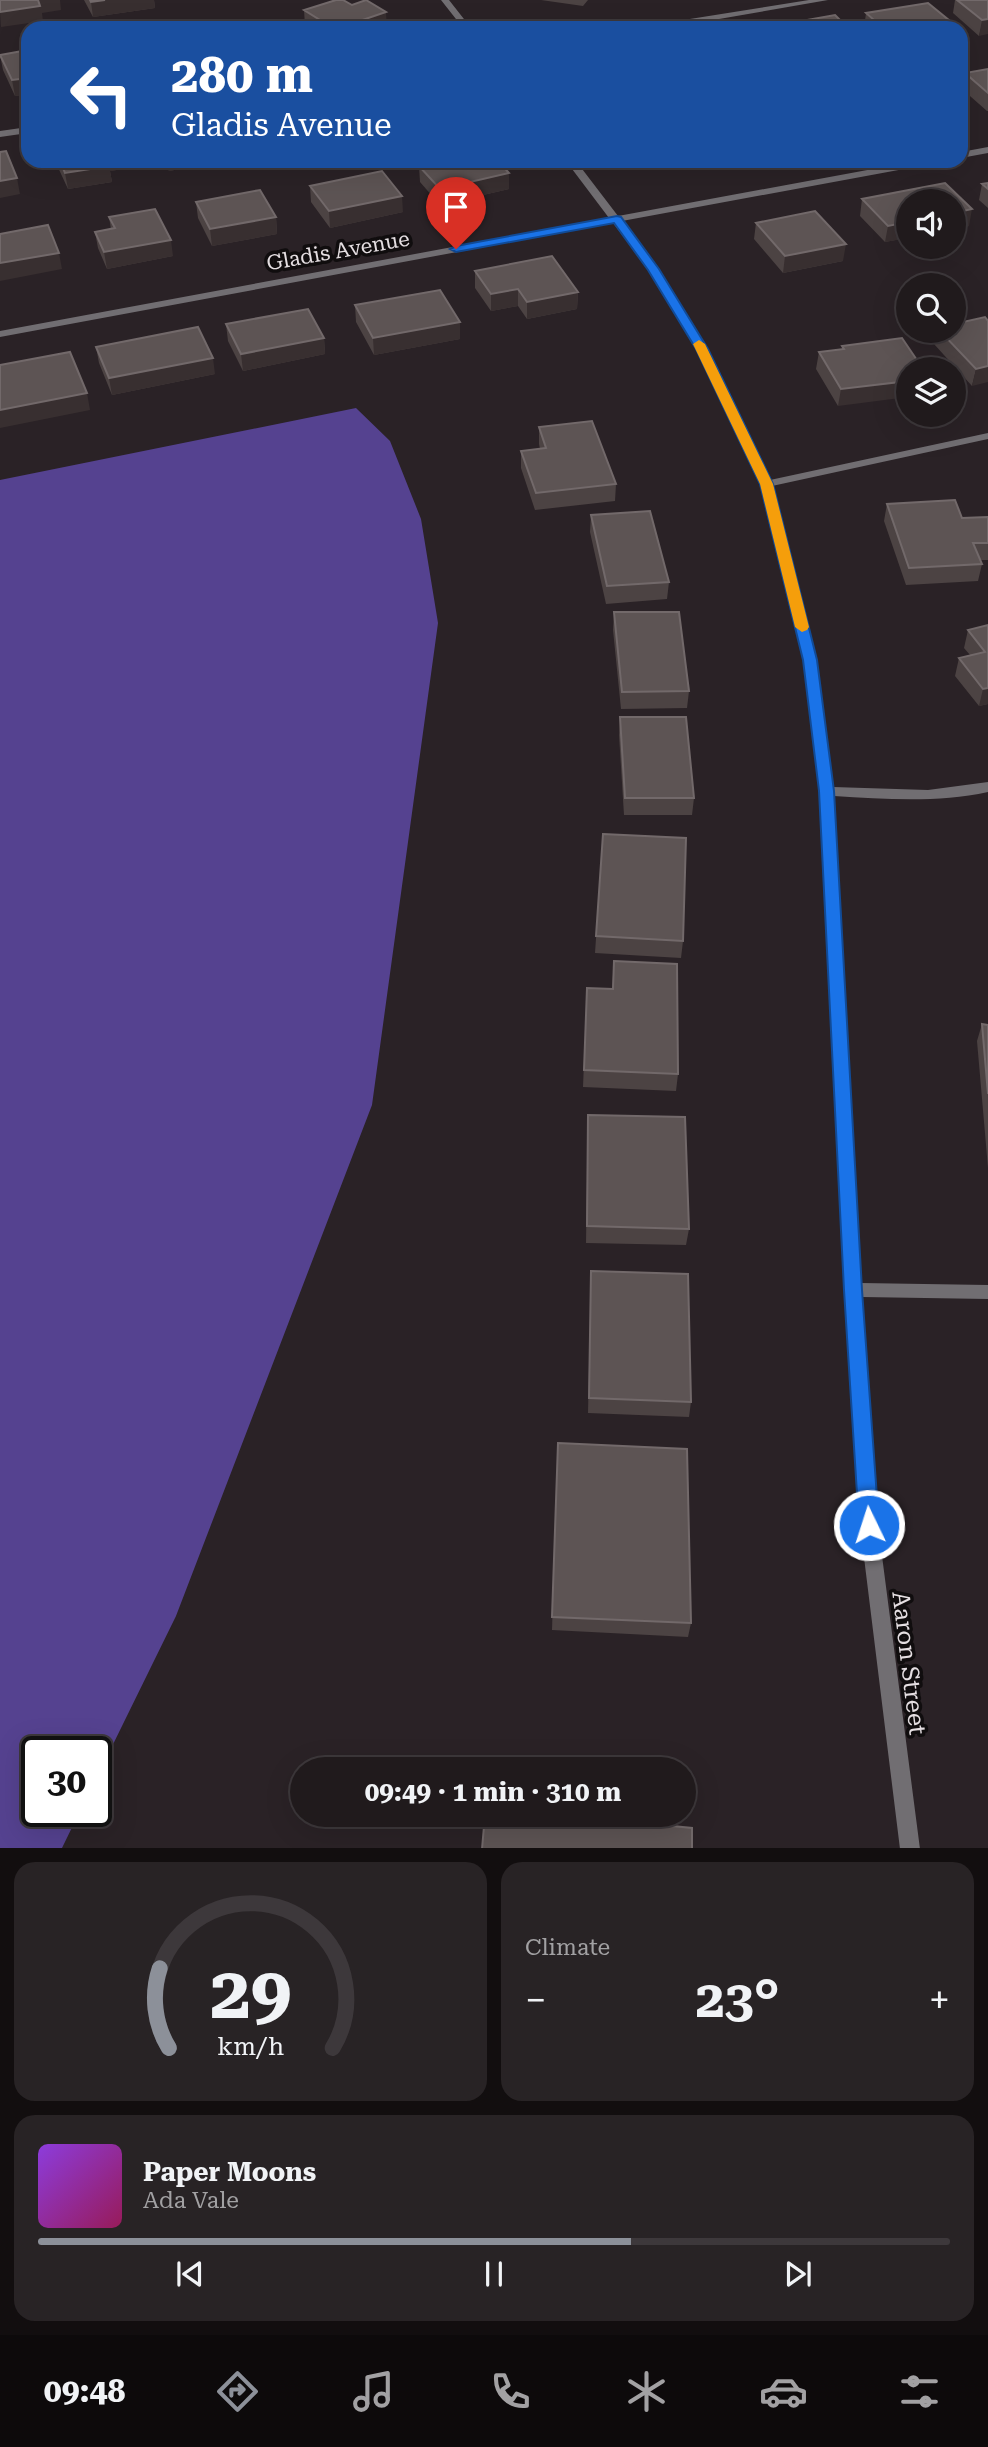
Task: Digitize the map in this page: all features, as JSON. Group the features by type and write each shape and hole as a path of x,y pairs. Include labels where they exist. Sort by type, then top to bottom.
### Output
{"street":[{"path":"445,0 462,21"},
{"path":"695,21 824,0"},
{"path":"0,134 21,131"},
{"path":"968,154 988,150"},
{"name":"Aaron Street","path":"577,168 653,269 702,349 766,484 810,660 827,791 853,1290 869,1525 910,1848"},
{"name":"Gladis Avenue","path":"0,334 892,168"},
{"path":"766,484 988,436"},
{"path":"827,791 968,793 988,787"},
{"path":"853,1290 988,1292"}],"shaded area":[{"path":"356,408 390,441 421,519 438,623 372,1105 176,1616 112,1746 112,1736 21,1736 21,1827 72,1827 62,1848 0,1848 0,480"}],"building":[{"path":"0,0 38,0 40,6 0,12"},
{"path":"336,0 352,5 366,0 386,12 360,21 322,21 304,10"},
{"path":"957,0 988,0 988,19 982,20"},
{"path":"928,3 950,21 875,21 866,13"},
{"path":"835,15 841,21 802,21"},
{"path":"21,51 21,79 12,80 0,55"},
{"path":"988,69 988,93 968,76 968,72"},
{"path":"6,151 17,178 0,181 0,152"},
{"path":"63,168 97,168 65,173"},
{"path":"421,168 504,168 509,173 440,189"},
{"path":"382,171 402,196 329,211 310,186"},
{"path":"945,183 951,189 914,189"},
{"path":"260,190 276,217 210,229 196,202"},
{"path":"896,192 896,224 888,226 862,199"},
{"path":"155,209 171,240 104,252 95,232 115,228 109,217"},
{"path":"815,211 846,244 785,256 756,223"},
{"path":"48,225 59,253 0,263 0,234"},
{"path":"552,256 578,292 527,302 518,289 491,294 475,271"},
{"path":"440,290 460,322 373,338 355,305"},
{"path":"308,309 324,338 241,354 226,324"},
{"path":"985,317 988,321 988,366 976,369 951,343 966,343 966,321"},
{"path":"198,327 213,358 109,378 96,347"},
{"path":"896,339 896,343 905,343 915,357 896,357 896,382 841,389 819,352 844,349 842,346"},
{"path":"70,352 87,393 0,410 0,365"},
{"path":"592,421 616,484 536,493 521,451 546,448 539,427"},
{"path":"955,500 962,518 988,517 988,543 973,543 982,564 909,568 887,504"},
{"path":"650,511 669,582 607,586 591,515"},
{"path":"614,612 679,612 689,691 622,692"},
{"path":"988,625 988,688 983,689 959,658 985,652 968,630"},
{"path":"620,717 686,717 694,798 625,798"},
{"path":"603,834 686,838 683,941 596,936"},
{"path":"614,961 677,964 678,1074 584,1070 587,988 613,989"},
{"path":"982,1024 988,1025 988,1094"},
{"path":"588,1115 685,1117 689,1229 587,1226"},
{"path":"591,1271 688,1274 691,1402 589,1398"},
{"path":"558,1443 687,1449 691,1623 552,1617"},
{"path":"484,1827 682,1827 692,1828 692,1848 482,1848"}],"slow traffic":[{"path":"699,344 766,484 802,627"}],"route":[{"path":"456,249 617,219 653,269 702,349 766,484 810,660 827,791 853,1290 869,1525"}]}
